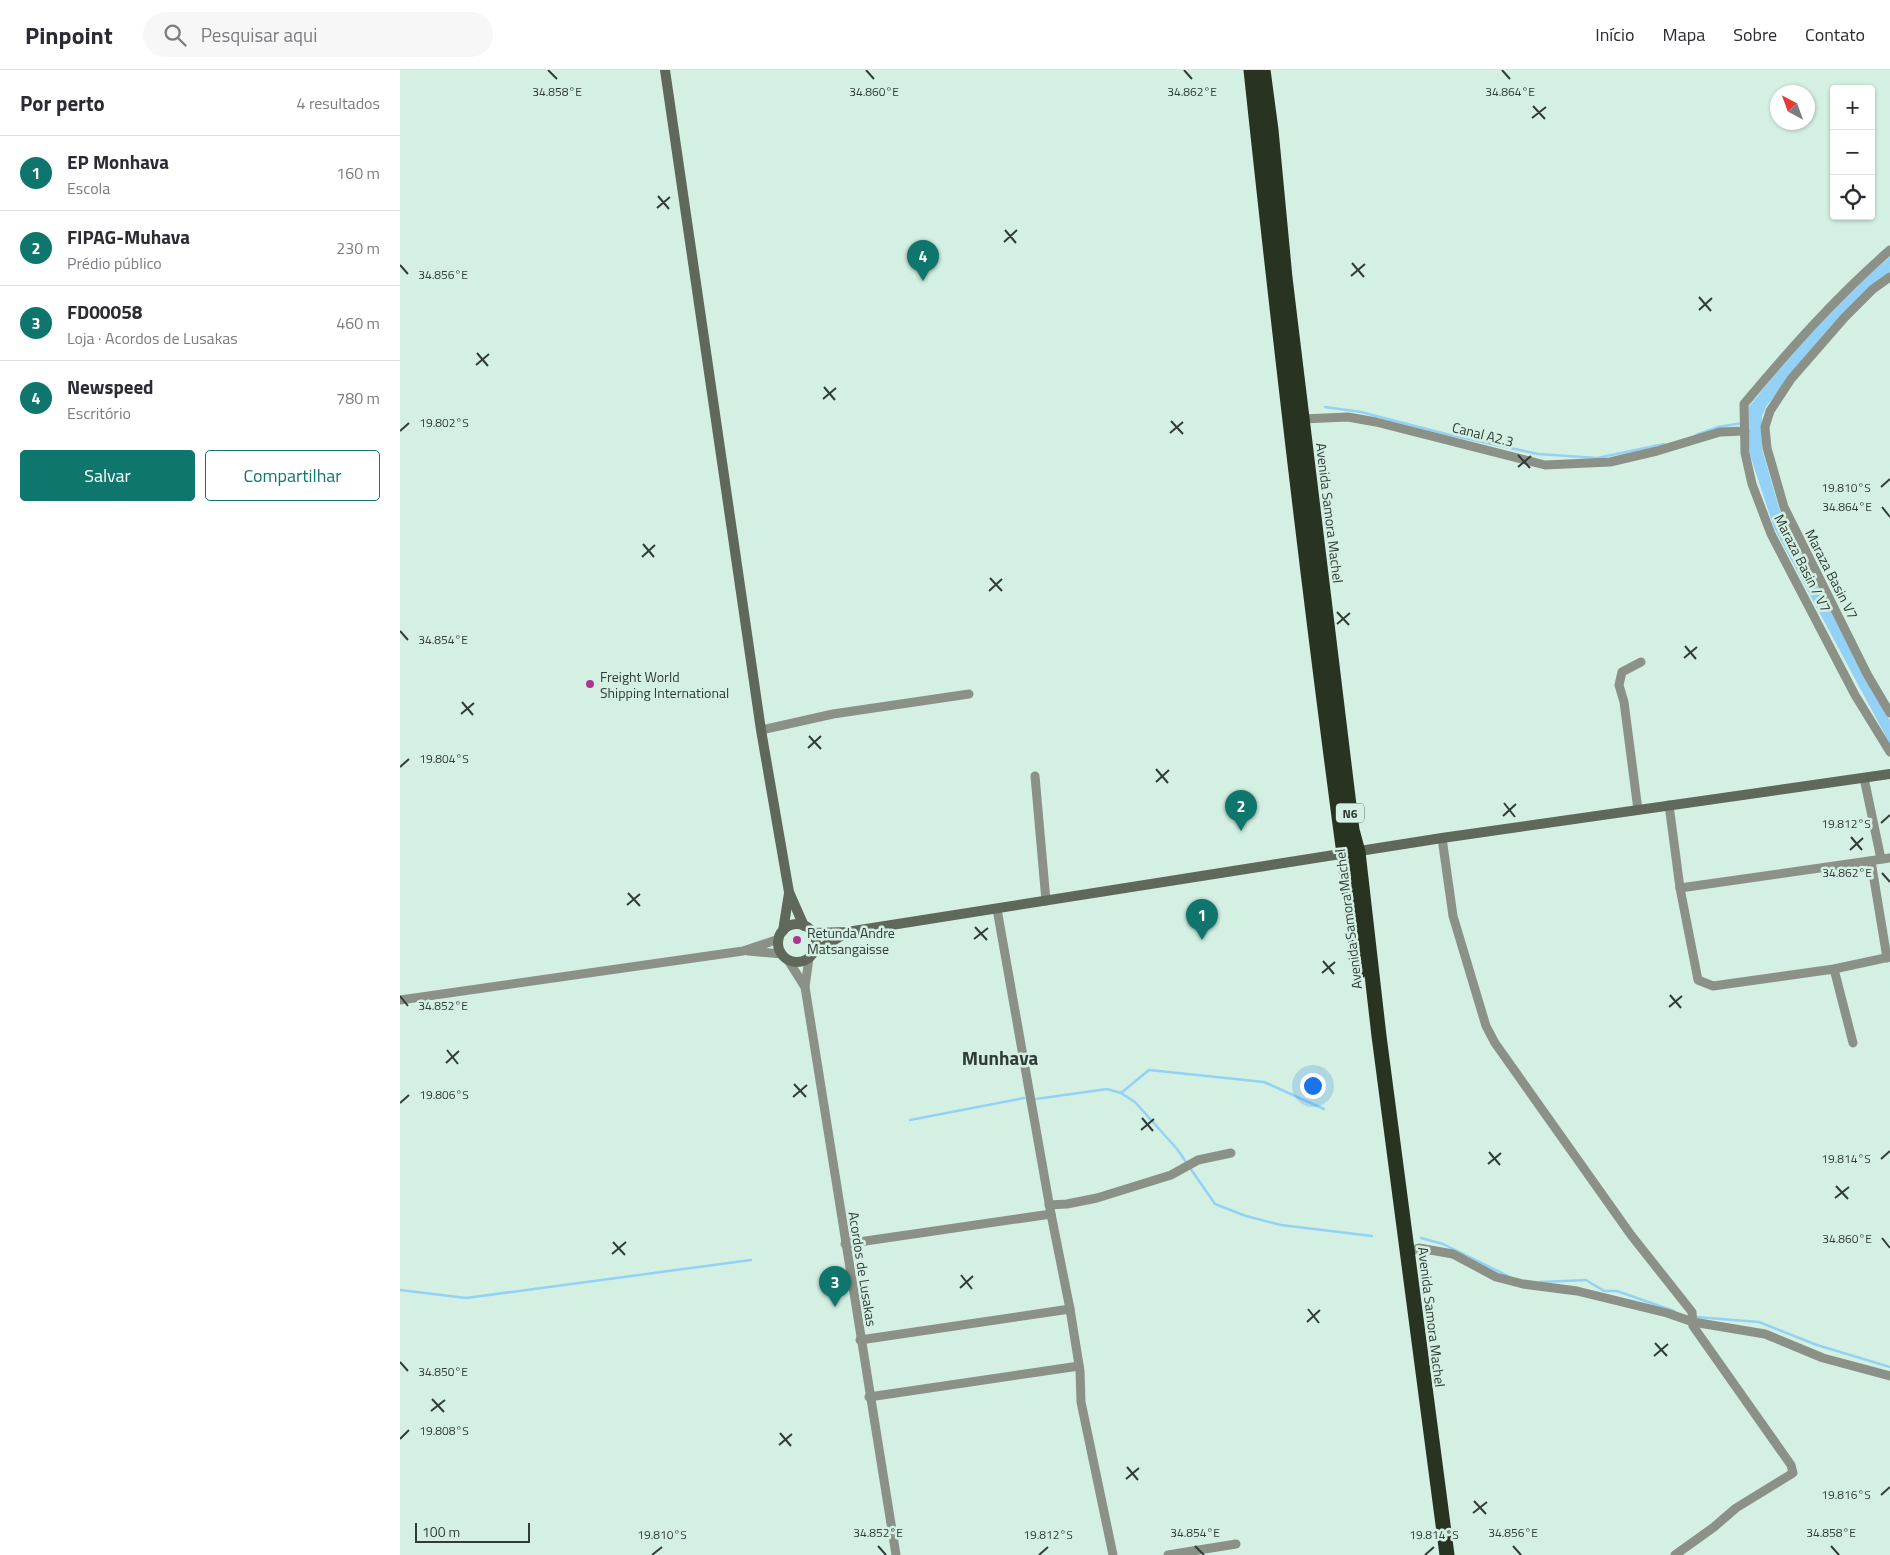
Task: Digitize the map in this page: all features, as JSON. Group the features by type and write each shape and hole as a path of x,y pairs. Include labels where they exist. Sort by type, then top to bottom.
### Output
{"highway":[{"name":"Avenida Samora Machel","path":"1251,70 1273,279 1343,854 1385,1152 1436,1555"},
{"name":"Avenida Samora Machel","path":"1263,70 1302,419 1352,830 1358,852 1367,944 1447,1555"}],"main road":[{"path":"665,70 761,730 789,892 804,926 813,933 816,941 811,956"},
{"path":"813,933 847,932 1442,838 1890,774"},
{"path":"789,892 781,935 785,957 799,962 847,932"},
{"path":"781,935 793,925 804,926"}],"street":[{"name":"Maraza Basin / V7","path":"1890,250 1856,280 1799,338 1744,404 1743,418 1745,454 1752,484 1771,534 1855,695 1890,752"},
{"name":"Maraza Basin V7","path":"1890,277 1873,289 1845,317 1791,379 1770,412 1765,427 1767,448 1784,507 1867,674 1890,713"},
{"name":"Canal A2.3","path":"1302,419 1348,417 1376,422 1545,465 1610,462 1720,432 1745,431"},
{"path":"1638,810 1624,702 1619,685 1622,672 1641,662"},
{"path":"761,730 833,714 969,694"},
{"path":"1035,776 1046,901"},
{"path":"1680,888 1886,858 1864,778"},
{"path":"1670,805 1680,888 1695,972 1698,980 1704,984 1713,986 1834,969 1888,957 1871,861"},
{"path":"1442,838 1453,916 1485,1017 1486,1026 1495,1043 1631,1235 1693,1318 1791,1465 1793,1473 1788,1478 1764,1489 1674,1555"},
{"path":"997,909 1050,1210 1070,1309 1079,1366 1081,1402 1113,1555"},
{"path":"400,1000 743,951 781,935"},
{"path":"743,951 785,957 805,987"},
{"path":"805,987 811,956"},
{"path":"1834,969 1853,1043"},
{"name":"Acordos de Lusakas","path":"805,987 860,1340 896,1555"},
{"path":"845,1244 1050,1210 1098,1198 1171,1175 1206,1157 1231,1153"},
{"path":"1407,1253 1419,1248 1453,1254 1496,1277 1524,1284 1576,1291 1765,1334 1823,1358 1890,1376"},
{"path":"860,1340 1070,1309"},
{"path":"870,1397 1079,1366"},
{"path":"1168,1555 1236,1544"}],"water":[{"path":"1890,257 1890,273 1807,357 1767,405 1762,416 1762,449 1779,508 1864,677 1890,720 1890,744 1774,528 1750,455 1747,409 1832,310"}],"waterway":[{"path":"1325,407 1361,412 1446,434 1538,454 1597,458 1664,444"},
{"path":"1696,435 1718,427 1743,423"},
{"path":"1121,1093 1149,1070 1264,1082 1324,1109"},
{"path":"1036,1099 1107,1089 1121,1093 1135,1102 1177,1149 1215,1204 1246,1216 1281,1225 1372,1236"},
{"path":"910,1120 1024,1098"},
{"path":"1421,1238 1443,1244 1508,1276"},
{"path":"400,1290 466,1298 751,1260"},
{"path":"1540,1282 1586,1280 1604,1291 1617,1291 1674,1311"},
{"path":"1696,1317 1759,1322 1817,1345 1890,1367"}],"place":[{"name":"Newspeed","path":"923,281"},
{"name":"Freight World Shipping International","path":"590,684"},
{"name":"FIPAG-Muhava","path":"1241,831"},
{"name":"Retunda Andre Matsangaisse","path":"797,940"},
{"name":"EP Monhava","path":"1202,940"},
{"name":"FD00058","path":"835,1307"}],"district":[{"name":"Munhava","path":"1000,1057"}]}
